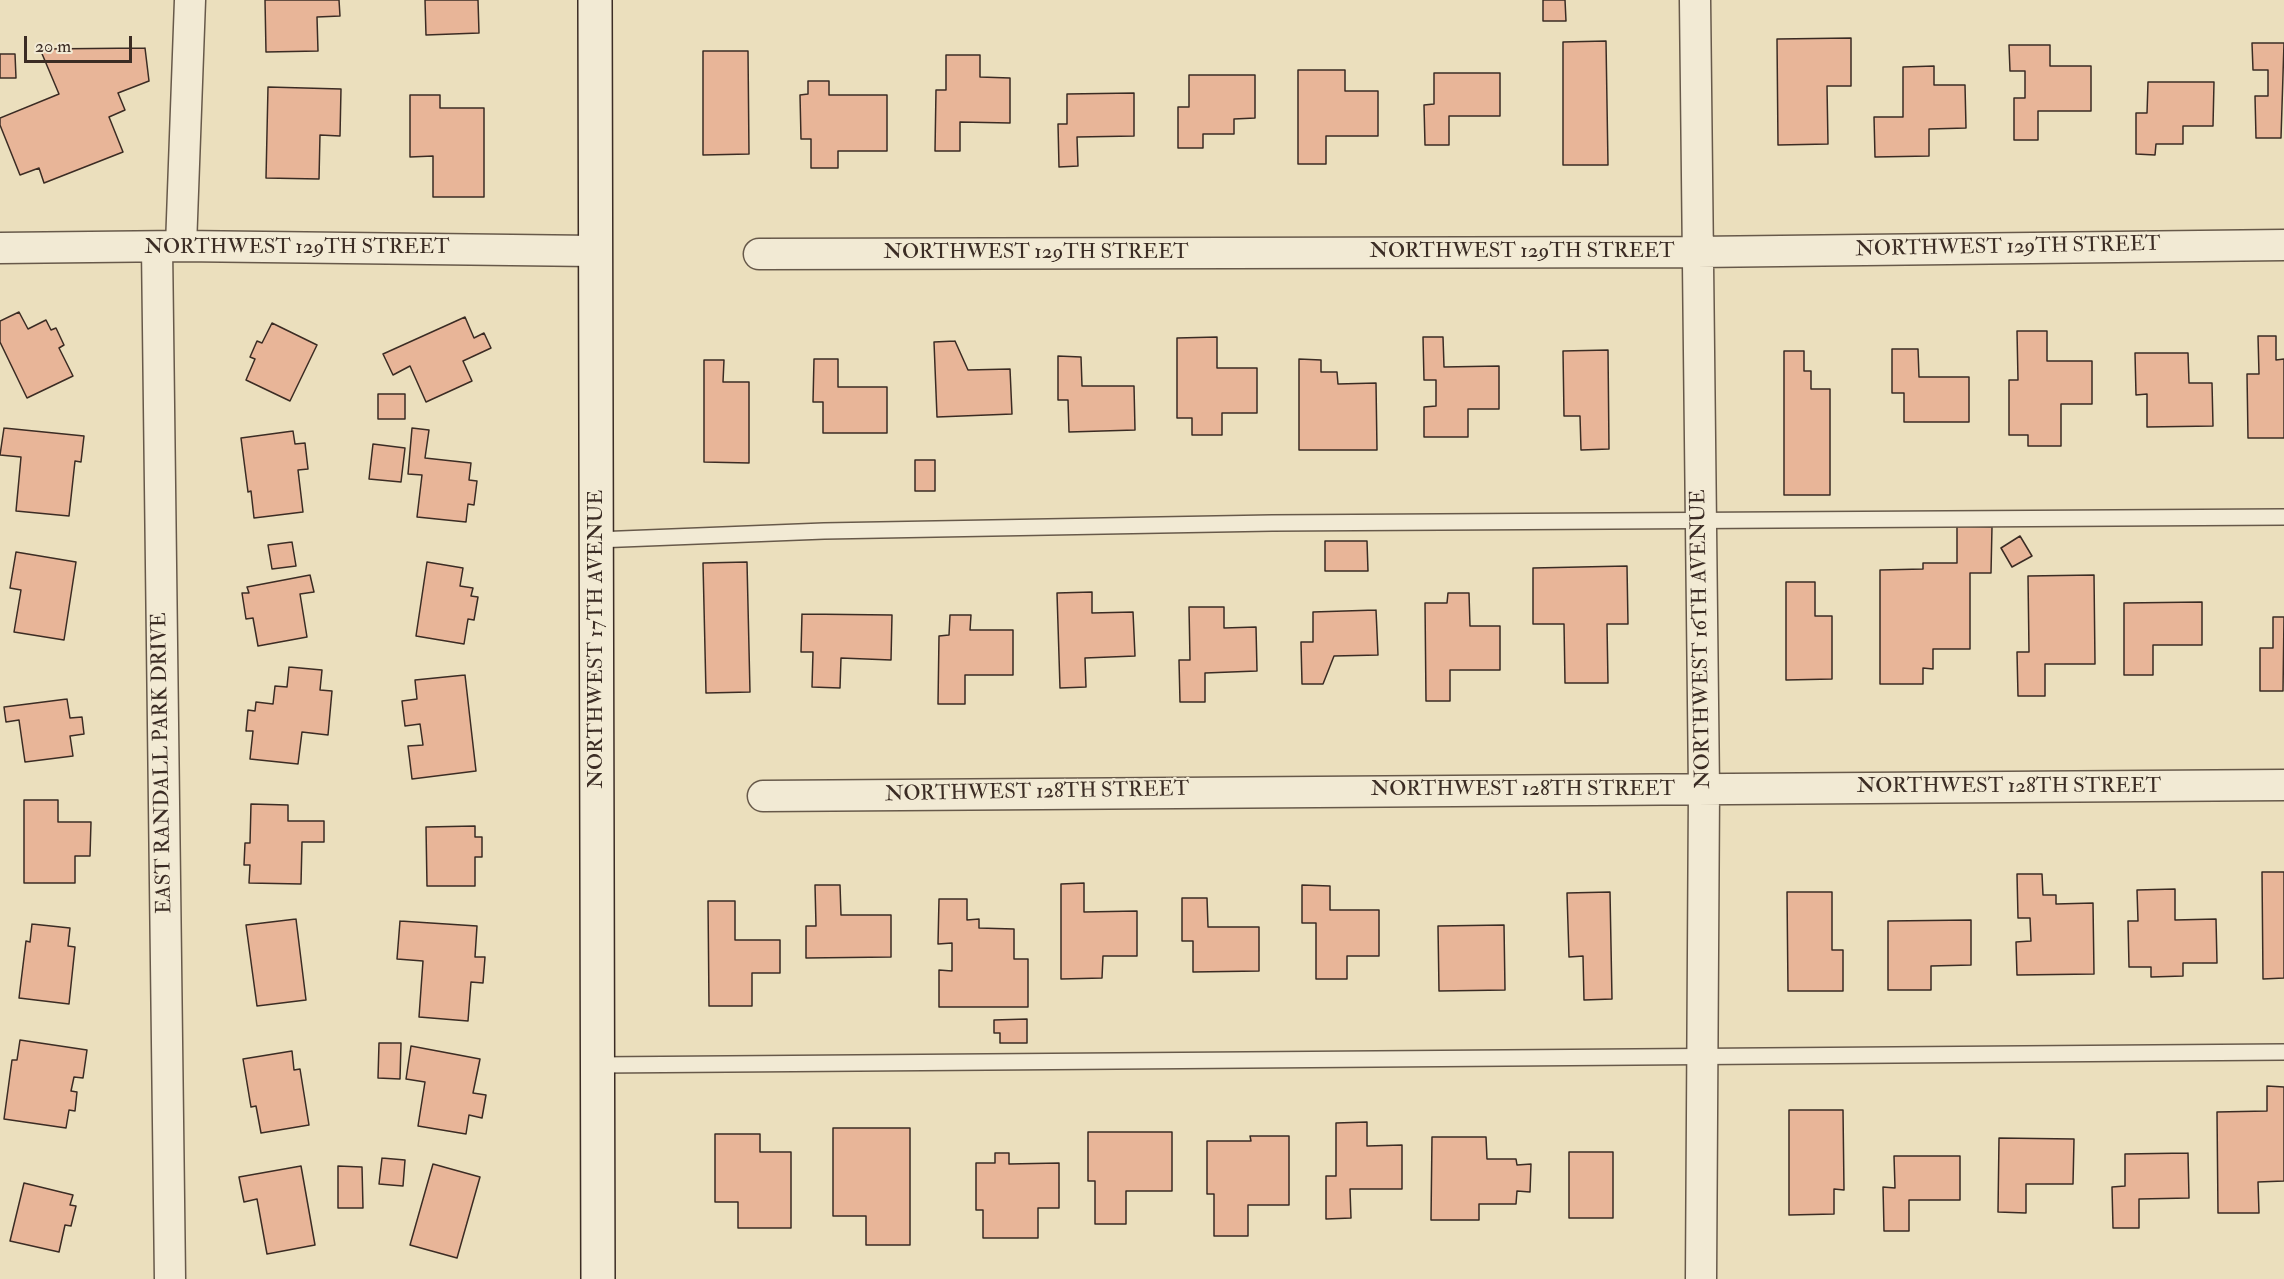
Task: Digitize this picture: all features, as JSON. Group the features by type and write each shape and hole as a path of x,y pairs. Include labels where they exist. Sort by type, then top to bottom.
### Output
{"main road":[{"name":"NORTHWEST 17TH AVENUE","path":"596,0 594,251 598,1279"}],"street":[{"name":"EAST RANDALL PARK DRIVE","path":"170,1279 169,247 190,0"},
{"name":"NORTHWEST 16TH AVENUE","path":"1695,0 1704,789 1701,1279"},
{"name":"NORTHWEST 129TH STREET","path":"759,254 1697,252 2284,245"},
{"name":"NORTHWEST 129TH STREET","path":"0,248 169,247 594,251"},
{"name":"NORTHWEST 128TH STREET","path":"763,796 2284,785"}],"lane":[{"path":"596,540 824,531 1272,523 2284,517"},
{"path":"598,1065 2284,1052"}],"building":[{"path":"265,0 339,0 340,16 317,17 318,51 266,52"},
{"path":"425,0 478,0 479,33 426,35"},
{"path":"1543,0 1565,0 1566,21 1543,21"},
{"path":"1851,38 1851,86 1827,86 1828,144 1778,145 1777,39"},
{"path":"1606,41 1608,165 1563,165 1563,42"},
{"path":"2252,43 2284,43 2281,138 2256,138 2255,96 2268,96 2268,70 2253,70"},
{"path":"2009,45 2050,45 2050,66 2091,66 2091,111 2038,111 2038,140 2014,140 2014,98 2025,98 2025,71 2010,71"},
{"path":"145,48 149,81 118,93 125,110 109,117 123,152 44,183 39,168 20,175 0,125 0,118 59,94 40,49"},
{"path":"703,51 748,51 749,154 703,155"},
{"path":"0,54 15,54 16,78 0,78"},
{"path":"946,55 980,55 980,77 1010,78 1010,123 960,122 960,151 935,151 936,90 946,90"},
{"path":"1934,66 1934,85 1965,85 1966,128 1929,129 1929,156 1875,157 1874,117 1903,117 1903,67"},
{"path":"1298,70 1345,70 1345,91 1378,91 1378,136 1326,136 1326,164 1298,164"},
{"path":"1434,73 1500,73 1500,116 1449,116 1449,145 1425,145 1424,105 1434,104"},
{"path":"1189,75 1255,75 1255,118 1234,119 1234,134 1203,134 1203,148 1178,148 1178,107 1189,107"},
{"path":"808,81 829,81 829,95 887,95 887,151 838,151 838,168 811,168 811,139 801,139 800,95 808,94"},
{"path":"2148,82 2214,82 2213,126 2183,126 2183,144 2156,144 2155,155 2136,154 2136,113 2147,113"},
{"path":"268,87 341,89 340,136 320,135 319,179 266,178"},
{"path":"1134,93 1134,136 1077,137 1078,166 1059,167 1058,124 1067,124 1067,94"},
{"path":"410,95 440,95 440,108 484,108 484,197 433,197 433,156 410,157"},
{"path":"19,312 28,329 46,320 51,330 56,328 64,345 59,348 73,376 27,398 0,342 0,321"},
{"path":"465,317 474,338 484,333 491,348 463,361 472,381 426,402 410,366 393,375 383,354"},
{"path":"272,323 317,345 290,401 246,380 255,359 250,357 257,341 262,343"},
{"path":"2017,331 2047,331 2047,361 2092,361 2092,404 2061,404 2061,446 2028,446 2028,435 2009,435 2009,380 2018,380"},
{"path":"2258,336 2276,336 2276,360 2284,359 2284,438 2248,438 2247,374 2259,374"},
{"path":"1217,337 1217,368 1257,368 1257,413 1222,413 1222,435 1192,435 1192,418 1177,418 1177,338"},
{"path":"1423,337 1443,337 1444,367 1499,366 1499,409 1468,409 1468,437 1424,437 1424,407 1436,406 1436,380 1424,380"},
{"path":"955,341 968,370 1010,369 1012,414 937,417 934,342"},
{"path":"1892,349 1918,349 1919,377 1969,377 1969,422 1904,422 1904,393 1892,393"},
{"path":"1608,350 1609,449 1581,450 1580,416 1564,416 1563,351"},
{"path":"1784,351 1804,351 1804,371 1811,371 1811,389 1830,389 1830,495 1784,495"},
{"path":"2135,353 2188,353 2189,383 2212,383 2213,426 2147,427 2147,394 2136,395"},
{"path":"1058,356 1081,357 1082,386 1134,386 1135,430 1069,432 1068,400 1058,400"},
{"path":"814,359 838,359 838,387 887,387 887,433 823,433 823,402 813,402"},
{"path":"1299,359 1321,360 1321,372 1337,372 1338,384 1376,383 1377,450 1299,450"},
{"path":"704,360 724,360 723,382 749,382 749,463 704,462"},
{"path":"378,394 405,394 405,419 378,419"},
{"path":"4,428 84,436 81,462 75,461 69,516 16,511 21,457 0,455"},
{"path":"412,428 429,430 425,458 471,463 469,480 477,481 474,505 468,504 466,522 417,517 422,475 408,474"},
{"path":"293,431 295,444 305,443 308,469 298,470 303,512 254,518 241,438"},
{"path":"373,444 405,448 401,482 369,479"},
{"path":"915,460 935,460 935,491 915,491"},
{"path":"1957,526 1992,527 1991,573 1970,573 1970,649 1933,649 1933,669 1923,668 1923,684 1880,684 1880,570 1923,569 1923,563 1957,563"},
{"path":"2020,536 2032,556 2012,567 2001,548"},
{"path":"1325,541 1367,541 1368,571 1325,571"},
{"path":"292,542 296,566 272,569 268,545"},
{"path":"16,552 76,562 64,640 14,632 21,590 10,588"},
{"path":"427,562 463,568 460,586 473,588 471,596 478,597 474,620 468,619 464,644 416,636"},
{"path":"747,562 750,692 706,693 703,563"},
{"path":"1627,566 1628,624 1607,624 1608,683 1565,683 1564,624 1533,624 1533,568"},
{"path":"310,575 314,592 300,594 307,637 258,646 253,618 246,619 242,593 249,593 247,587"},
{"path":"2094,575 2095,664 2045,664 2045,696 2018,696 2017,652 2029,652 2028,576"},
{"path":"1786,582 1815,582 1815,616 1832,616 1832,679 1786,680"},
{"path":"1092,592 1092,613 1133,612 1135,656 1085,658 1086,687 1060,688 1057,593"},
{"path":"1448,593 1469,593 1470,626 1500,626 1500,670 1450,670 1450,701 1426,701 1425,603 1447,603"},
{"path":"2202,602 2202,645 2153,645 2153,675 2124,675 2124,603"},
{"path":"1189,607 1224,607 1224,628 1256,627 1257,671 1205,673 1205,702 1180,702 1179,660 1190,660"},
{"path":"1376,610 1378,655 1334,656 1323,684 1302,684 1301,642 1313,642 1313,612"},
{"path":"802,614 892,615 891,660 841,658 840,688 812,687 813,652 801,652"},
{"path":"950,615 971,615 970,630 1013,630 1013,675 965,675 965,704 938,704 939,636 949,635"},
{"path":"2273,617 2284,617 2283,691 2260,691 2260,648 2273,648"},
{"path":"289,667 322,670 320,690 332,691 328,735 302,732 298,764 250,759 253,731 246,731 248,710 255,711 256,702 273,704 275,686 287,687"},
{"path":"465,675 476,771 412,779 408,746 423,745 420,724 405,726 402,701 417,699 415,680"},
{"path":"67,699 70,718 82,717 84,734 70,736 73,756 25,762 19,720 6,722 4,707"},
{"path":"24,800 58,800 58,822 91,822 90,856 75,856 75,883 24,883"},
{"path":"251,804 288,805 288,821 324,821 324,842 302,842 301,884 249,883 250,865 244,865 245,843 250,843"},
{"path":"475,826 475,837 482,837 482,857 475,857 475,886 427,886 426,827"},
{"path":"2262,872 2284,872 2284,978 2263,979"},
{"path":"2017,874 2042,874 2043,895 2056,895 2056,904 2093,903 2094,974 2017,975 2016,942 2031,941 2030,918 2018,918"},
{"path":"1084,883 1084,912 1137,911 1137,956 1103,956 1102,978 1061,979 1061,884"},
{"path":"815,885 840,885 841,915 891,915 891,957 806,958 806,926 816,926"},
{"path":"1302,885 1330,886 1330,910 1379,910 1379,956 1347,956 1347,979 1316,979 1316,923 1302,923"},
{"path":"2175,889 2175,920 2216,919 2217,963 2183,963 2183,976 2151,977 2151,967 2129,967 2128,921 2138,921 2137,890"},
{"path":"1610,892 1612,999 1584,1000 1583,956 1569,957 1567,893"},
{"path":"1787,892 1832,892 1832,950 1843,950 1843,991 1788,991"},
{"path":"1182,898 1207,898 1208,927 1259,927 1259,971 1193,972 1193,941 1182,941"},
{"path":"939,899 967,899 967,920 979,919 979,928 1014,929 1014,959 1028,959 1028,1007 939,1007 939,970 952,971 952,943 938,944"},
{"path":"708,901 735,901 735,940 780,940 780,973 752,973 752,1006 709,1006"},
{"path":"296,919 306,1000 257,1006 246,925"},
{"path":"1971,920 1971,965 1931,966 1931,990 1888,990 1888,921"},
{"path":"400,921 477,926 475,957 485,957 483,983 471,982 468,1021 419,1017 423,961 397,959"},
{"path":"32,924 70,928 68,946 75,947 69,1004 19,998 26,941 30,942"},
{"path":"1504,925 1505,990 1439,991 1438,926"},
{"path":"1027,1019 1027,1043 1000,1043 1000,1033 994,1033 994,1020"},
{"path":"20,1040 87,1050 83,1078 74,1077 71,1091 77,1092 75,1111 69,1110 66,1128 4,1119 12,1060 17,1060"},
{"path":"379,1043 401,1043 400,1079 378,1078"},
{"path":"411,1046 480,1059 473,1093 486,1095 482,1118 469,1115 466,1134 418,1126 425,1082 406,1079"},
{"path":"292,1051 294,1070 300,1069 309,1125 261,1133 256,1106 251,1107 243,1059"},
{"path":"2267,1086 2284,1087 2284,1181 2258,1182 2259,1213 2218,1213 2217,1112 2267,1111"},
{"path":"1789,1110 1843,1110 1844,1190 1834,1189 1834,1214 1789,1215"},
{"path":"1367,1122 1367,1146 1402,1145 1402,1189 1350,1189 1351,1218 1326,1219 1326,1176 1336,1176 1336,1123"},
{"path":"833,1128 910,1128 910,1245 866,1245 866,1216 833,1216"},
{"path":"1088,1132 1172,1132 1172,1191 1126,1191 1126,1224 1095,1224 1095,1181 1088,1181"},
{"path":"715,1134 760,1134 760,1152 791,1152 791,1228 738,1228 738,1202 715,1202"},
{"path":"1250,1136 1289,1136 1289,1205 1248,1205 1248,1236 1214,1236 1214,1194 1207,1194 1207,1141 1251,1141"},
{"path":"1432,1137 1486,1137 1487,1159 1516,1159 1517,1165 1531,1164 1530,1192 1517,1191 1516,1204 1479,1204 1479,1220 1431,1220"},
{"path":"1999,1138 2074,1139 2073,1184 2026,1184 2026,1213 1998,1212"},
{"path":"1569,1152 1613,1152 1613,1218 1569,1218"},
{"path":"995,1153 1009,1153 1009,1164 1059,1163 1059,1208 1038,1208 1038,1238 983,1238 983,1210 976,1210 976,1163 995,1163"},
{"path":"2188,1153 2189,1198 2139,1199 2139,1228 2113,1228 2112,1187 2125,1186 2125,1154"},
{"path":"1894,1156 1960,1156 1960,1200 1909,1200 1909,1231 1884,1231 1883,1187 1895,1188"},
{"path":"382,1158 405,1160 403,1186 379,1184"},
{"path":"433,1164 480,1177 457,1258 410,1245"},
{"path":"301,1166 315,1245 267,1254 257,1199 244,1202 239,1177"},
{"path":"338,1166 362,1167 363,1208 338,1208"},
{"path":"24,1183 73,1195 70,1205 76,1206 71,1226 65,1225 59,1252 10,1241"}]}
